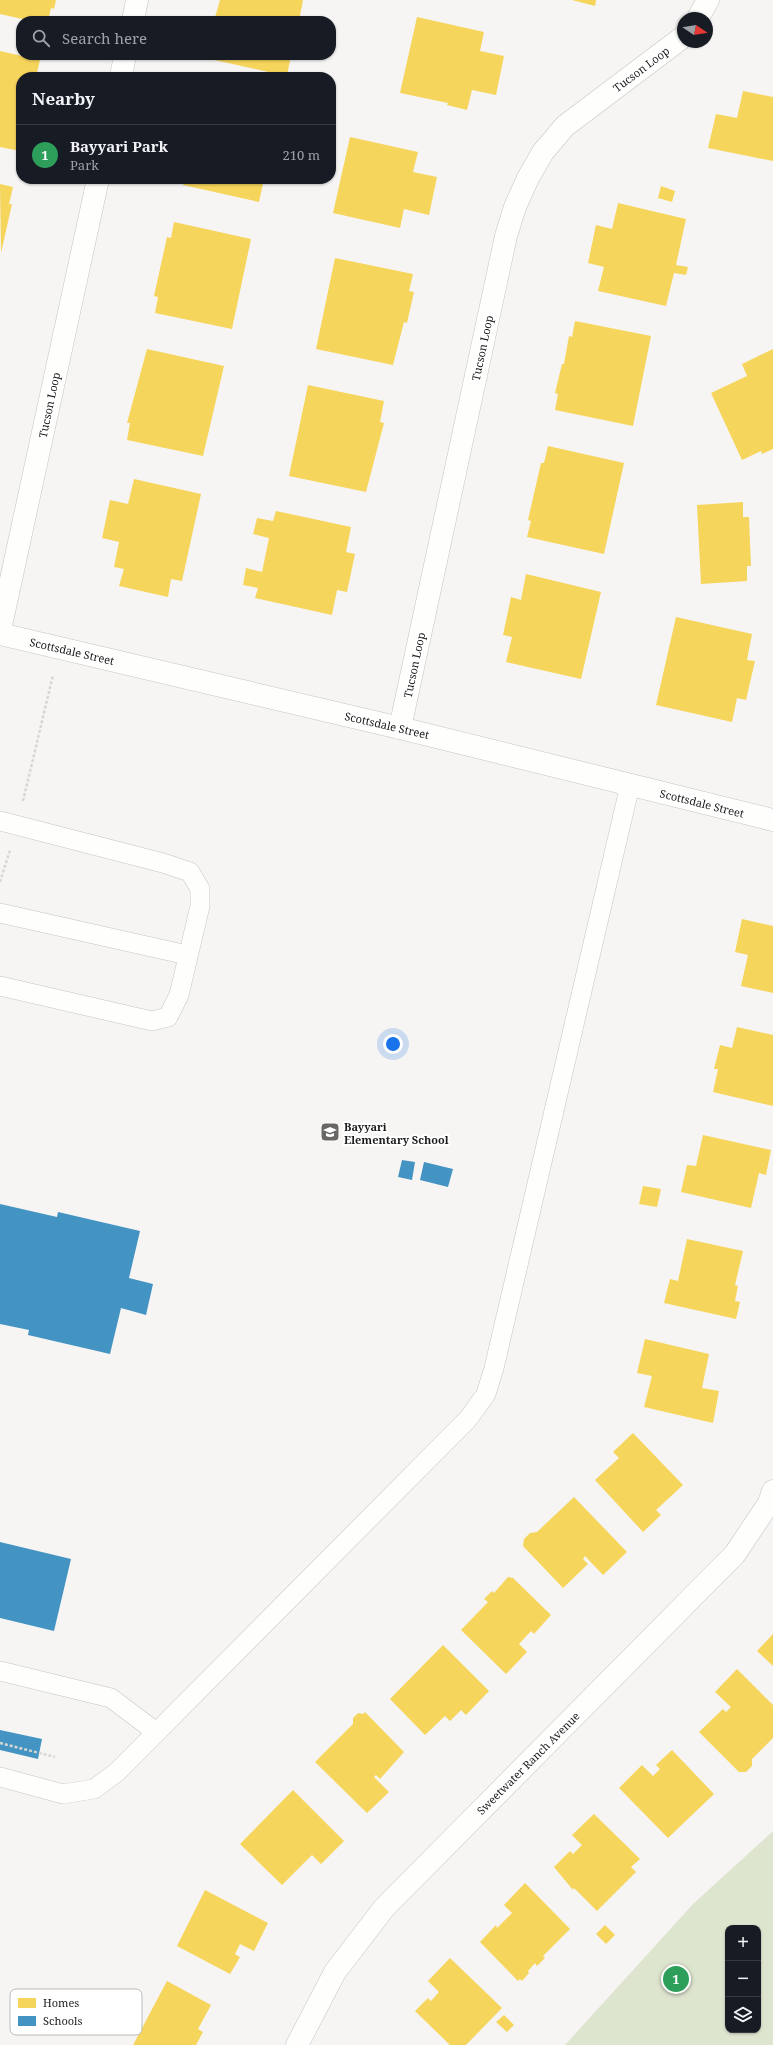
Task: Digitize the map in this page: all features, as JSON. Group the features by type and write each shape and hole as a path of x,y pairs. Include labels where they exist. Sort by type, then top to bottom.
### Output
{"street":[{"path":"134,16 137,0"},
{"path":"701,12 708,0"},
{"name":"Tucson Loop","path":"400,728 506,236 515,207 528,178 543,152 565,126 677,42"},
{"path":"122,72 124,60"},
{"name":"Tucson Loop","path":"0,630 97,184"},
{"name":"Scottsdale Street","path":"0,634 400,728 773,820"},
{"name":"Sweetwater Ranch Avenue","path":"297,2045 335,1972 384,1908 735,1554 769,1502 773,1491"}],"lane":[{"path":"0,1777 62,1794 94,1790 117,1772 468,1419 486,1394 494,1368 630,785"},
{"path":"0,986 152,1021 168,1017 179,995 187,955 200,906 200,889 190,872 163,863 8,823"},
{"path":"0,913 187,955"},
{"path":"0,1671 112,1698 156,1732"}],"path":[{"path":"0,882 8,823 60,648"},
{"path":"0,1743 56,1757"}],"green space":[{"path":"773,1831 773,2045 565,2045 693,1904"}],"building: Homes":[{"path":"0,0 56,0 54,9 51,8 49,16 16,16 16,18 0,14"},
{"path":"220,0 303,0 300,16 215,16"},
{"path":"572,0 596,0 595,6"},
{"path":"417,17 484,32 480,51 504,56 496,95 472,90 467,110 447,105 448,103 400,93"},
{"path":"0,51 16,55 16,60 40,60 37,72 16,72 16,150 0,147"},
{"path":"215,60 290,60 288,72 269,72"},
{"path":"743,91 773,97 773,161 708,148 716,114 737,118"},
{"path":"350,137 418,152 413,172 437,177 429,215 404,209 400,228 333,213"},
{"path":"0,184 13,187 9,204 12,204 1,253"},
{"path":"183,184 263,184 259,202"},
{"path":"661,186 675,191 672,202 658,198"},
{"path":"618,203 686,219 676,265 688,267 686,275 674,273 666,306 598,291 604,267 588,263 596,225 612,229"},
{"path":"174,222 251,239 232,329 155,313 158,297 154,296 167,237 171,238"},
{"path":"335,258 413,274 409,291 414,292 407,323 404,322 393,365 316,349"},
{"path":"575,321 651,336 633,426 555,410 558,394 555,393 562,364 564,364 569,336 572,337"},
{"path":"147,349 224,366 203,456 127,440 130,423 127,423"},
{"path":"773,349 773,449 762,454 761,451 742,460 711,393 747,376 742,364"},
{"path":"308,385 384,401 380,422 384,423 366,492 289,476"},
{"path":"548,446 624,463 604,554 527,537 531,521 528,520 541,463 544,463"},
{"path":"134,479 201,494 182,581 171,579 168,597 119,586 124,569 114,567 119,542 102,538 110,500 128,504"},
{"path":"743,502 743,517 749,517 751,566 747,566 747,581 701,584 697,505"},
{"path":"276,511 351,527 346,552 355,554 347,592 337,590 332,615 255,598 258,588 243,585 246,568 262,572 269,538 253,534 257,518 273,521"},
{"path":"526,574 601,592 581,679 506,662 512,637 503,635 511,597 521,600"},
{"path":"676,617 752,634 747,660 755,661 746,700 737,698 732,722 656,705"},
{"path":"742,919 773,926 773,993 741,986 748,955 735,952"},
{"path":"737,1027 773,1035 773,1106 713,1092 718,1069 714,1069 720,1045 732,1048"},
{"path":"703,1135 771,1150 766,1175 759,1173 751,1208 681,1192 687,1165 696,1166"},
{"path":"643,1186 661,1189 657,1207 639,1204"},
{"path":"687,1239 743,1251 735,1285 738,1286 735,1301 740,1302 736,1319 664,1303 670,1279 678,1281"},
{"path":"645,1339 709,1354 702,1388 719,1391 713,1423 644,1407 652,1376 637,1373"},
{"path":"633,1433 683,1485 656,1510 661,1515 643,1532 595,1480 619,1458 613,1452"},
{"path":"574,1497 627,1552 603,1575 585,1556 583,1559 588,1564 563,1588 523,1546 524,1539 530,1533 537,1532"},
{"path":"508,1577 513,1578 551,1615 534,1634 531,1631 519,1644 527,1652 506,1674 461,1630 488,1602 484,1599 492,1591 494,1593"},
{"path":"773,1634 773,1666 757,1651"},
{"path":"443,1645 489,1691 466,1715 461,1710 450,1721 445,1716 425,1735 390,1699"},
{"path":"737,1669 773,1705 773,1738 752,1759 752,1766 746,1772 739,1772 699,1732 723,1709 726,1712 731,1707 715,1692"},
{"path":"365,1712 404,1752 380,1779 376,1775 374,1777 389,1792 367,1813 315,1762 353,1724 353,1718 358,1713 363,1714"},
{"path":"672,1750 714,1794 668,1838 619,1788 642,1765 653,1776 660,1769 656,1765"},
{"path":"293,1790 344,1841 321,1864 312,1855 282,1885 240,1844"},
{"path":"594,1814 640,1859 631,1867 636,1872 597,1911 574,1888 573,1890 554,1867 570,1851 573,1854 582,1845 572,1835"},
{"path":"525,1883 570,1929 543,1956 545,1958 537,1966 535,1963 522,1981 520,1979 518,1981 480,1942 496,1925 497,1928 512,1913 504,1905"},
{"path":"205,1890 268,1923 254,1951 240,1944 235,1954 240,1957 230,1974 177,1946"},
{"path":"605,1925 615,1935 606,1944 596,1934"},
{"path":"450,1958 502,2008 466,2045 450,2045 415,2011 428,1998 431,2001 439,1992 428,1981"},
{"path":"167,1981 211,2005 198,2029 203,2032 196,2045 133,2045 138,2035 142,2035 142,2028"},
{"path":"504,2015 514,2025 507,2032 496,2022"}],"building: Schools":[{"path":"402,1160 415,1162 412,1180 398,1177"},
{"path":"424,1162 453,1169 448,1187 420,1180"},
{"path":"0,1204 57,1217 58,1212 140,1231 129,1278 153,1284 146,1315 121,1308 110,1354 28,1335 29,1330 0,1324"},
{"path":"0,1542 71,1559 54,1631 0,1618"},
{"path":"0,1730 42,1739 38,1759 0,1750"}],"place":[{"name":"Bayyari Elementary School","path":"330,1132"},
{"name":"Bayyari Park","path":"676,1979"}]}
